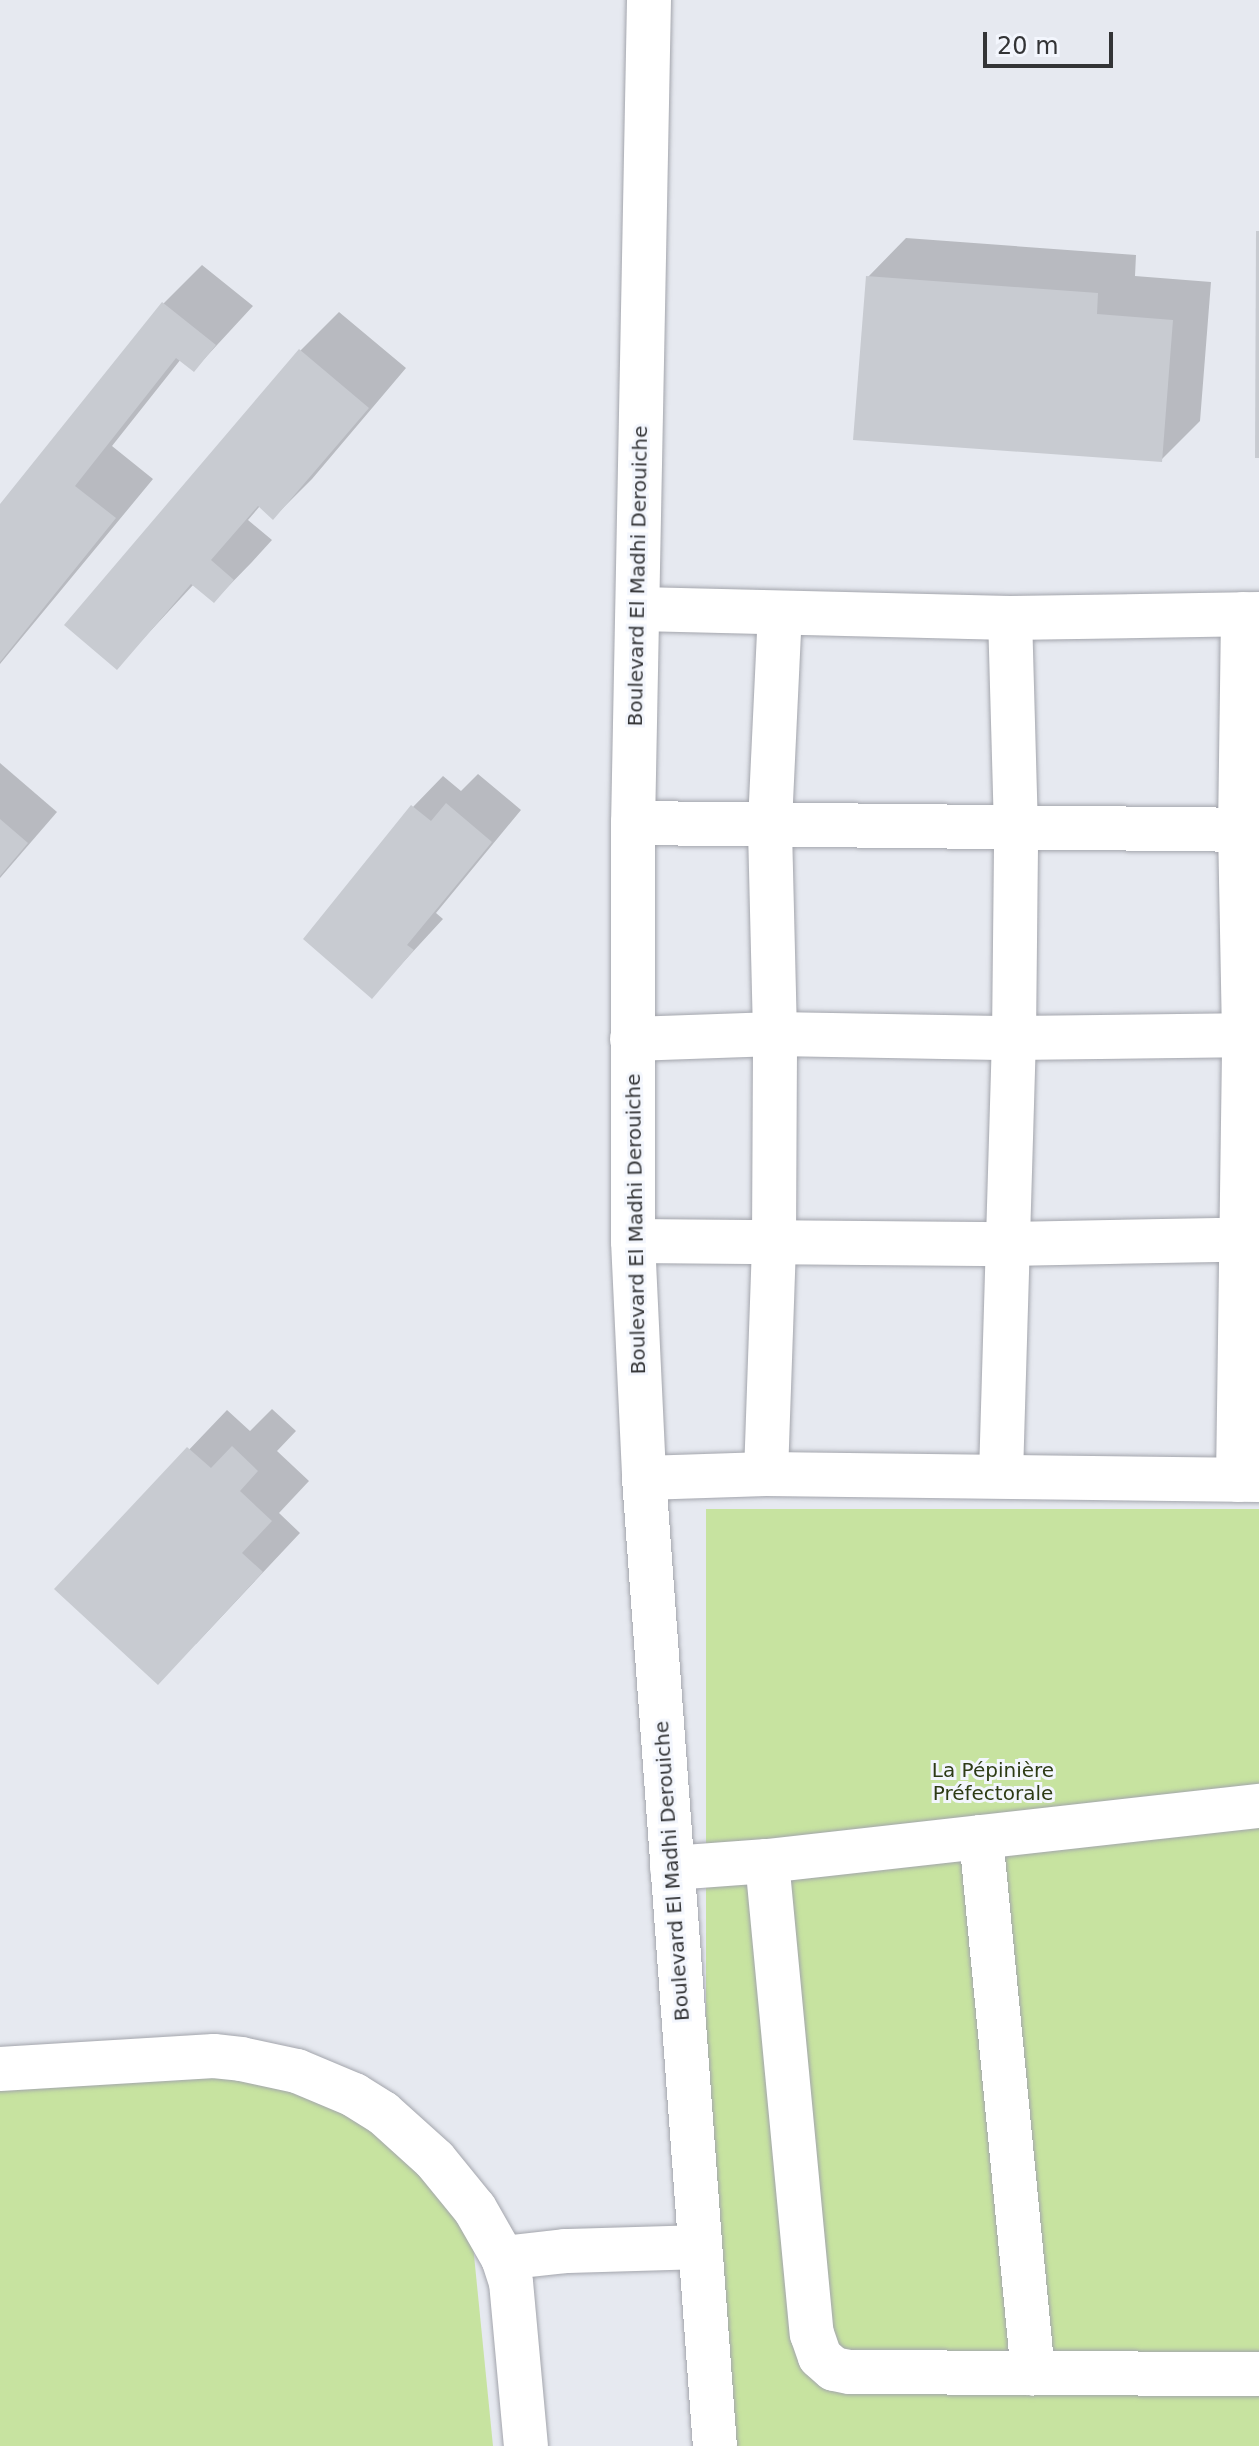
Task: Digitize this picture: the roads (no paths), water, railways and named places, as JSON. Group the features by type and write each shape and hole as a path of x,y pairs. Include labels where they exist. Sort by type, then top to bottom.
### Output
{"street":[{"name":"Boulevard El Madhi Derouiche","path":"649,0 633,823 633,1241 644,1478 715,2446"},
{"path":"639,609 1010,618 1251,614 1248,1480 766,1474 644,1478"},
{"path":"766,1474 774,1240 775,1034 770,823 780,614"},
{"path":"1001,1475 1014,1038 1016,830 1010,618"},
{"path":"633,823 770,823 1016,830 1250,830"},
{"path":"632,1039 775,1034 1014,1038 1251,1035"},
{"path":"633,1241 1009,1244 1249,1239"},
{"path":"672,1868 767,1861 1259,1806"},
{"path":"981,1837 1033,2373"},
{"path":"767,1861 812,2334 820,2357 834,2369 850,2372 1259,2374"},
{"path":"0,2069 214,2056 268,2063 312,2076 354,2095 410,2135 475,2209 503,2258 511,2282 526,2446"},
{"path":"503,2258 565,2251 698,2247"}],"park label":[{"name":"La Pépinière Préfectorale","path":"993,1782"}]}
